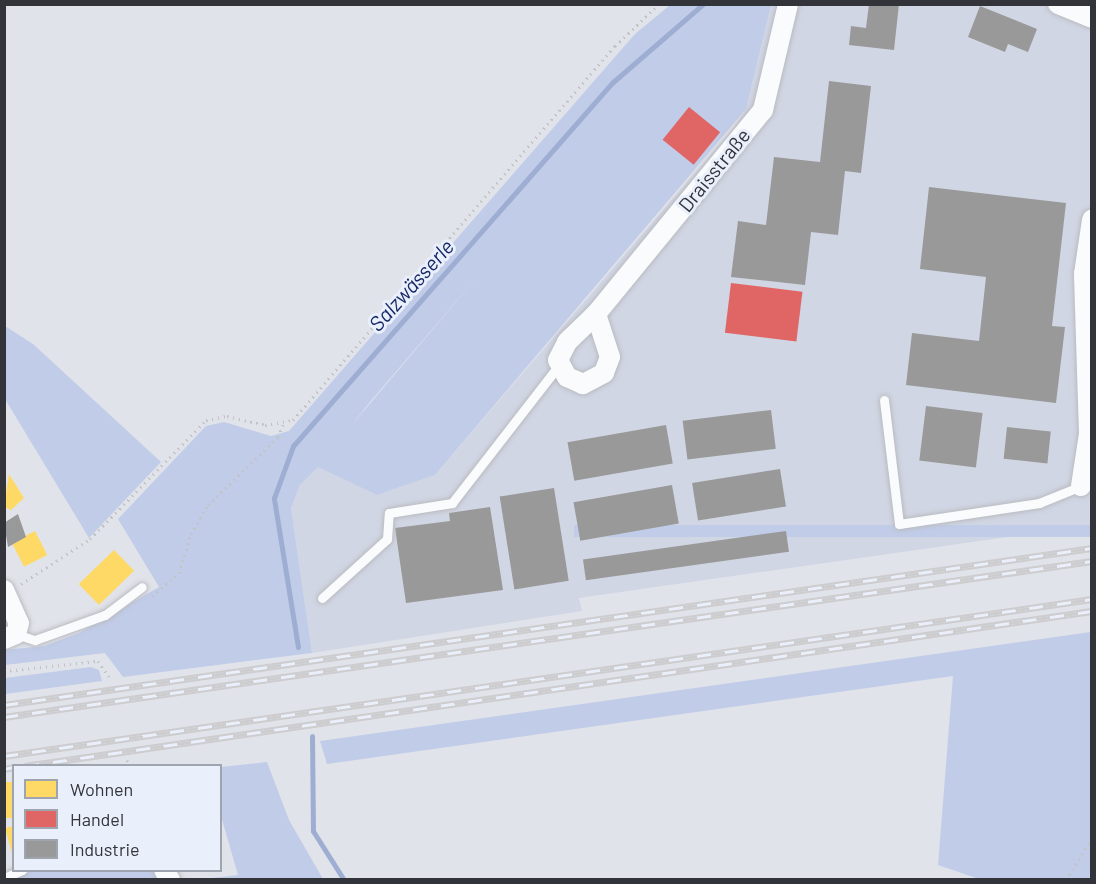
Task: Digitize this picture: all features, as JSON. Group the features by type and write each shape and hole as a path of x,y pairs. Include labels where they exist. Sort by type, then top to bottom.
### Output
{"street":[{"name":"Draisstraße","path":"560,364 567,342 596,315 763,110 788,4"},
{"path":"1058,4 1092,18"},
{"path":"1081,486 1089,434 1091,361 1083,274 1092,220"},
{"path":"560,364 567,377 583,384 604,373 610,357 596,315"},
{"path":"5,592 18,615 10,637"}],"lane":[{"path":"322,598 387,539 389,513 452,503 560,364"},
{"path":"885,400 899,524 1039,503 1081,486"},
{"path":"10,637 35,640 105,615 142,587"}],"path":[{"path":"130,597 160,594 179,573 191,534 208,505 270,445 284,423 307,404 615,46 659,4"},
{"path":"5,592 90,539 206,420 227,416 265,425 284,423"},
{"path":"4,671 98,661 109,677"},
{"path":"127,760 129,764"},
{"path":"1066,879 1092,838"}],"shaded area":[{"path":"670,5 771,5 746,109 435,475 377,495 318,467 300,485 291,508 312,653 123,677 105,653 5,665 4,650 44,646 79,633 159,587 118,519 206,426 224,422 271,436 289,431 635,34","holes":["483,270 351,426 370,402"]},
{"path":"771,5 1091,5 1091,525 579,598 582,611 312,653 291,508 300,485 318,466 377,495 435,475 732,130 746,109"},
{"path":"5,326 33,344 161,462 89,538 5,399"},
{"path":"574,525 1091,525 1091,537 574,537"},
{"path":"1091,632 1091,879 979,879 938,865 953,676 327,764 320,741"},
{"path":"91,667 99,670 102,681 5,694 5,678"},
{"path":"267,762 289,820 323,879 203,879 238,875 222,819 222,767"},
{"path":"29,872 159,872 164,880 11,880"}],"building: Wohnen":[{"path":"9,474 24,498 11,510 4,507"},
{"path":"35,531 47,555 24,567 12,543"},
{"path":"114,550 134,571 99,605 79,584"},
{"path":"4,782 12,782 12,818 4,818"},
{"path":"12,826 12,853 5,828"}],"building: Handel":[{"path":"689,107 720,132 694,165 663,140"},
{"path":"731,283 802,292 796,341 725,333"}],"building: Industrie":[{"path":"869,4 899,4 894,50 849,45 851,26 866,28"},
{"path":"980,6 1037,29 1028,52 1008,44 1005,52 968,37"},
{"path":"829,81 871,86 861,173 845,171 838,235 811,232 805,285 731,277 738,221 766,225 774,157 820,162"},
{"path":"929,187 1066,203 1052,326 1065,327 1056,403 906,385 912,333 979,341 986,277 920,269"},
{"path":"926,406 983,413 976,468 919,461"},
{"path":"771,410 776,449 687,460 683,421"},
{"path":"666,425 673,463 574,481 568,442"},
{"path":"1007,427 1051,432 1047,463 1004,459"},
{"path":"780,469 786,507 698,520 692,483"},
{"path":"672,485 679,523 580,541 574,502"},
{"path":"554,488 569,581 514,589 500,497"},
{"path":"490,507 503,590 406,603 395,528 450,521 449,513"},
{"path":"18,514 26,537 8,547 4,523"},
{"path":"786,531 789,552 586,580 583,560"}],"waterway":[{"name":"Salzwässerle","path":"298,647 274,498 293,446 613,82 703,4"},
{"name":"Salzwässerle","path":"312,736 313,831 344,880"}],"railway":[{"path":"4,705 1092,548"},
{"path":"4,717 1092,561"},
{"path":"4,756 1092,599"},
{"path":"39,764 1092,611"},
{"path":"4,769 12,767"}]}
